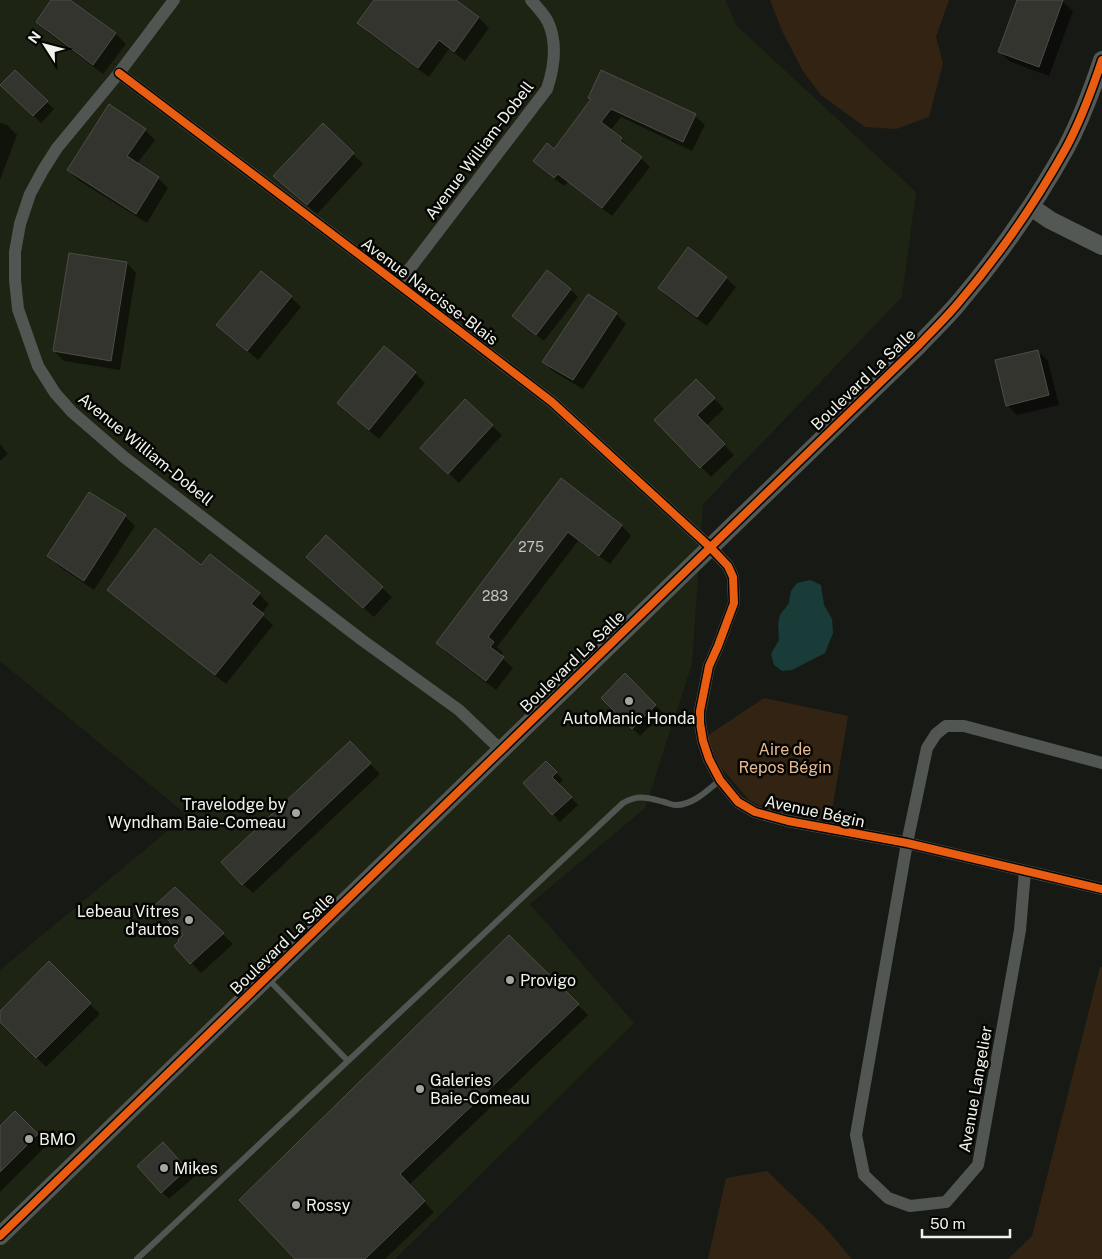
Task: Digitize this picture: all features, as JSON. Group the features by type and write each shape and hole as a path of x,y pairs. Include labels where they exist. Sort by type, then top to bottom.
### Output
{"street":[{"name":"Avenue William-Dobell","path":"174,0 119,73 56,148 30,194 20,224 15,252 18,308 38,366 55,393 72,412 124,457 362,640 459,710 501,750"},
{"name":"Avenue William-Dobell","path":"398,284 547,89 552,74 554,40 548,22 531,0"},
{"name":"Boulevard La Salle","path":"0,1236 918,346 952,310 991,262 1031,207 1067,147 1092,91 1102,60"},
{"name":"Avenue Narcisse-Blais","path":"119,73 552,402 710,547"},
{"path":"1031,207 1050,220 1102,246"},
{"name":"Avenue Bégin","path":"710,547 728,566 733,577 734,603 709,666 700,711 700,723 708,759 720,780 738,802 755,812 788,822 907,843 1102,890"},
{"name":"Avenue Langelier","path":"1025,872 1020,930 978,1165 946,1202 910,1206 888,1198 864,1175 856,1135 907,843 927,748 936,734 946,726 964,726 1102,763"}],"lane":[{"path":"137,1259 623,803 632,798 646,797 675,805 686,803 701,795 720,780"},
{"path":"266,978 348,1061"}],"shaded area":[{"path":"0,0 725,0 737,26 916,192 902,297 703,504 692,664 645,808 530,904 634,1023 395,1259 0,1259 0,970 187,815 0,661"}],"green space":[{"path":"770,0 949,0 936,37 943,63 929,117 896,129 865,127 821,95 803,71 782,31"},
{"name":"Aire de Repos Bégin","path":"764,698 848,716 830,822 768,810 749,800 719,765 707,736"},
{"path":"1100,967 1102,967 1102,1259 1008,1259 1032,1236"},
{"path":"767,1171 823,1225 852,1259 708,1259 726,1178"}],"water":[{"path":"810,580 821,585 824,605 832,619 833,633 825,653 792,670 782,671 774,665 771,654 779,640 778,624 780,615 789,603 791,591 797,583"}],"building":[{"path":"51,0 70,0 116,33 93,65 36,22"},
{"path":"374,0 456,0 479,17 454,52 439,40 418,68 357,23"},
{"path":"1017,0 1063,0 1039,67 998,52"},
{"path":"15,70 48,101 33,116 0,85"},
{"path":"601,70 696,114 683,142 611,109 601,122 622,138 620,141 642,157 602,208 558,174 554,178 533,161 547,143 554,149 591,99 588,98"},
{"path":"109,104 146,129 127,156 159,177 136,214 67,170"},
{"path":"323,123 354,153 307,205 273,176"},
{"path":"688,247 727,277 697,317 658,288"},
{"path":"69,253 127,262 111,361 53,351"},
{"path":"547,270 571,289 536,335 512,316"},
{"path":"261,271 292,296 247,351 216,325"},
{"path":"588,294 617,313 573,380 542,362"},
{"path":"384,346 416,372 369,430 337,403"},
{"path":"1038,350 1049,395 1006,406 995,360"},
{"path":"696,379 715,398 697,415 725,444 700,468 654,420"},
{"path":"465,399 493,425 448,474 420,448"},
{"path":"561,478 622,525 599,556 568,532 488,637 494,642 490,647 504,657 486,681 436,643"},
{"path":"89,492 126,515 84,581 47,556"},
{"path":"155,528 201,565 210,554 260,593 251,604 264,614 215,675 107,590"},
{"path":"326,535 383,587 363,608 306,557"},
{"name":"AutoManic Honda","path":"625,673 656,705 632,729 601,698"},
{"name":"Travelodge by Wyndham Baie-Comeau","path":"350,741 371,763 242,885 221,862"},
{"path":"546,761 557,772 552,777 572,797 552,815 523,783"},
{"name":"Lebeau Vitres d'autos","path":"175,887 224,933 190,964 174,946 183,935 154,906"},
{"name":"Galeries Baie-Comeau","path":"509,935 579,1004 400,1174 425,1201 365,1259 295,1259 239,1200"},
{"path":"49,961 91,1003 36,1058 0,1022 0,1011"},
{"path":"15,1111 38,1134 0,1172 0,1126"},
{"path":"163,1142 187,1169 161,1193 137,1166"}],"cycle path":[{"path":"0,1236 945,318 989,265 1017,227 1042,188 1077,127 1102,60"},
{"path":"119,73 552,402 710,547 728,566 733,577 734,603 709,666 700,711 700,723 709,759 720,780 738,802 755,812 788,821 907,843 1102,889"}],"place":[{"name":"AutoManic Honda","path":"629,701"},
{"name":"Travelodge by Wyndham Baie-Comeau","path":"296,813"},
{"name":"Lebeau Vitres d'autos","path":"189,920"},
{"name":"Provigo","path":"510,980"},
{"name":"Galeries Baie-Comeau","path":"420,1089"},
{"name":"BMO","path":"29,1139"},
{"name":"Mikes","path":"164,1168"},
{"name":"Rossy","path":"296,1205"}]}
